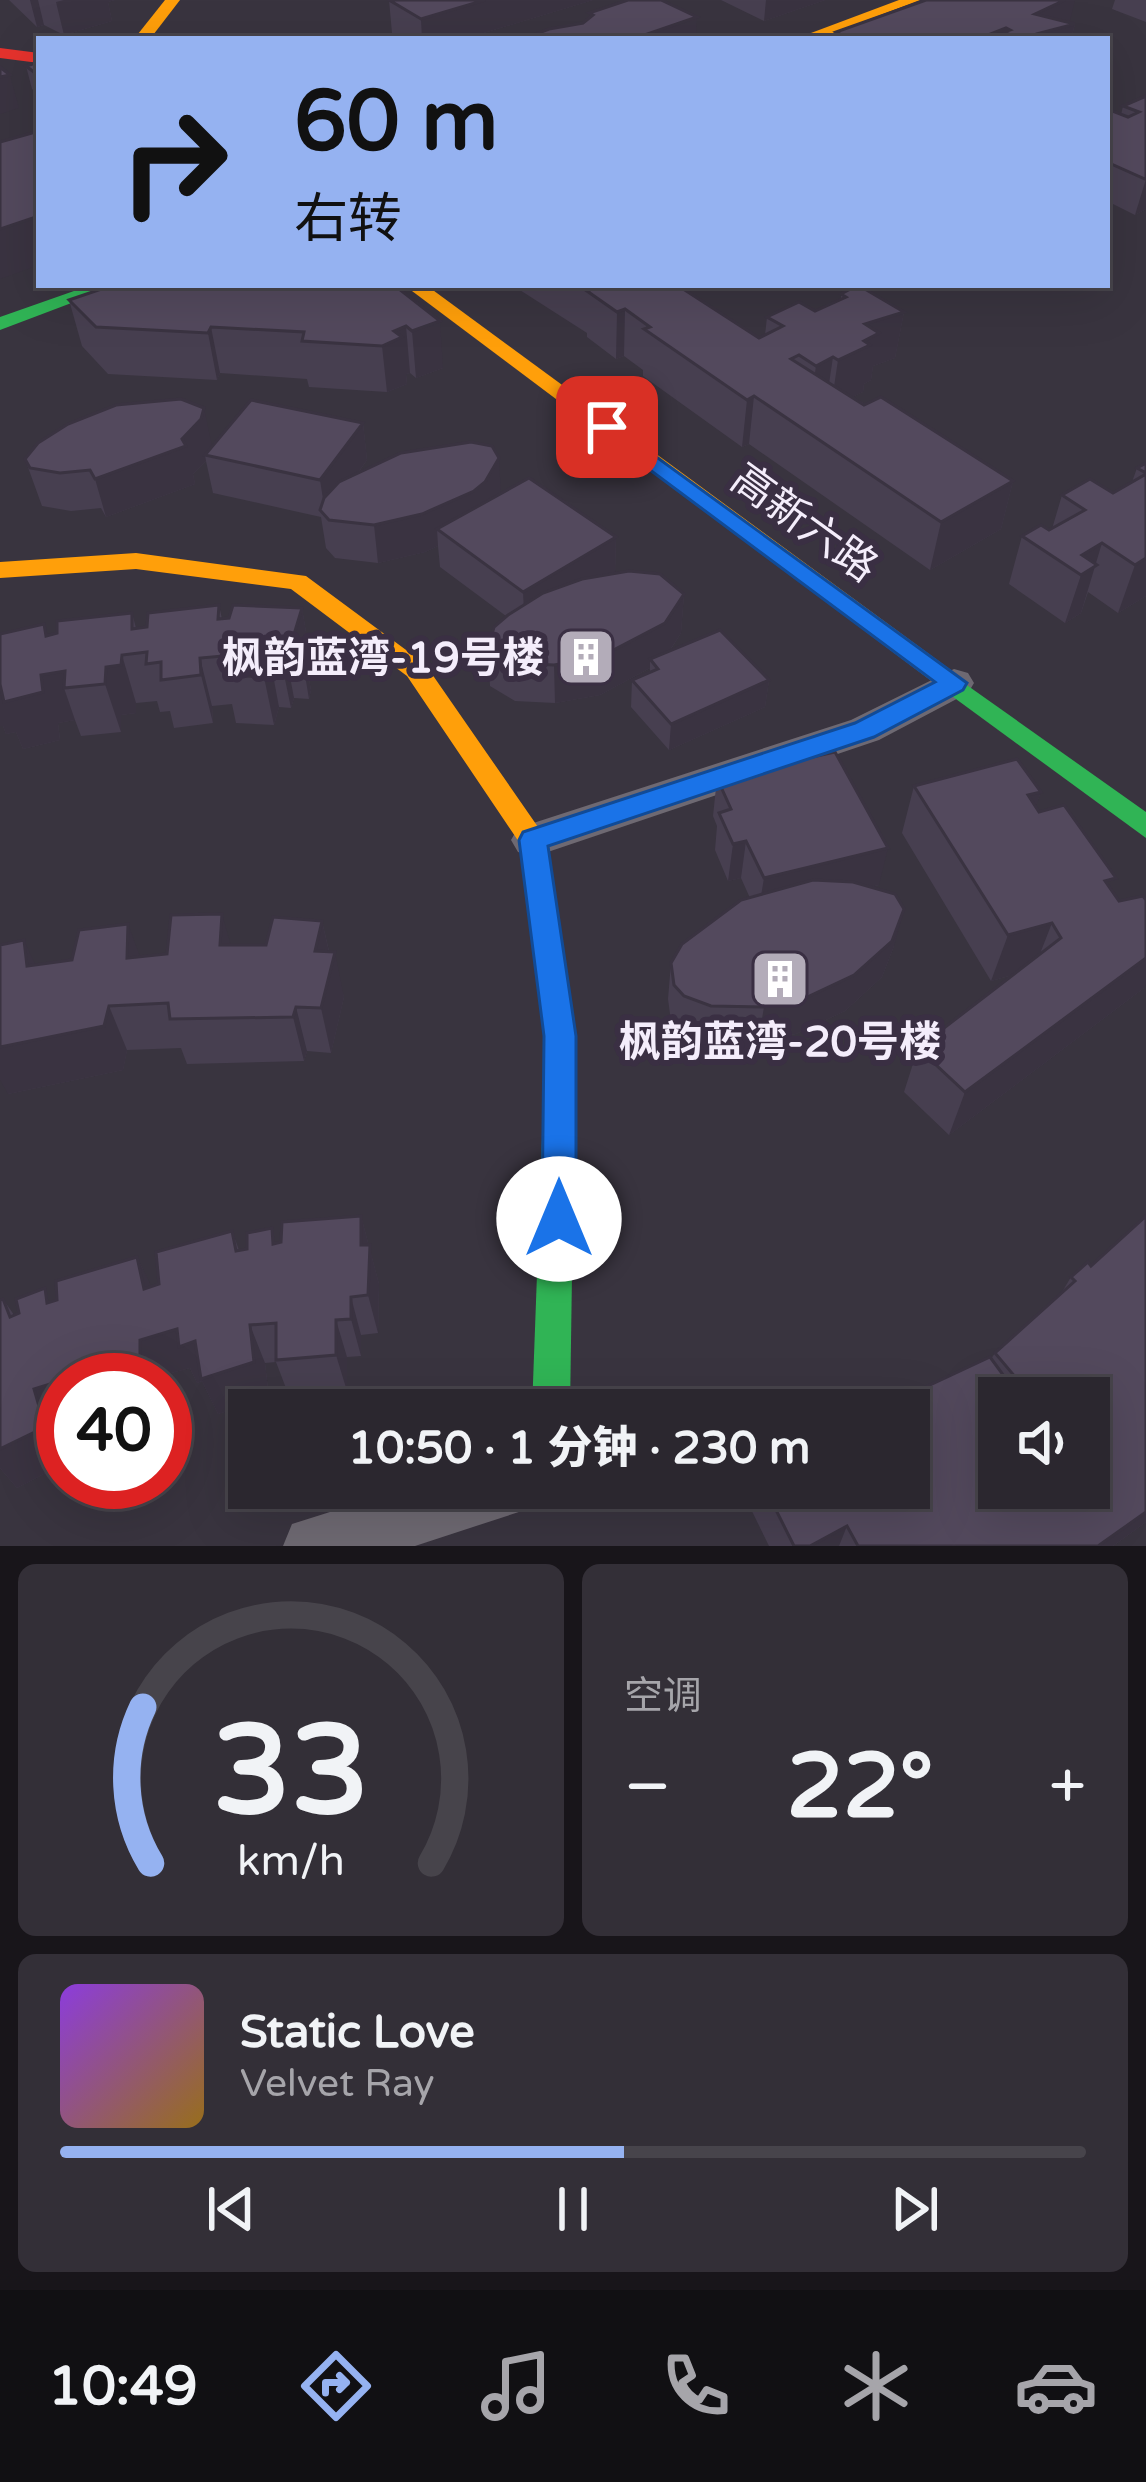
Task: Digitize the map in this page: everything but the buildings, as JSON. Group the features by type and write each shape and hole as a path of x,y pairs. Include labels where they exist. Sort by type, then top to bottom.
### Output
{"street":[{"path":"144,36 173,0"},
{"path":"811,36 913,0"},
{"path":"0,53 36,58"},
{"path":"0,324 101,288"},
{"name":"高新六路","path":"418,288 1146,827"},
{"path":"0,570 136,561 298,582 416,670 533,840 560,1036 552,1389"},
{"path":"533,840 865,730 954,683"},
{"path":"314,1546 437,1509"}],"traffic: fast":[{"path":"0,324 101,288"},
{"path":"954,685 1146,827"},
{"path":"552,1389 558,1139"}],"traffic: slow":[{"path":"144,36 173,0"},
{"path":"811,36 913,0"},
{"path":"418,288 954,685"},
{"path":"0,570 136,561 298,582 416,670 533,840 560,1036 558,1139"}],"traffic: jam":[{"path":"0,53 36,58"}],"place":[{"name":"枫韵蓝湾-19号楼","path":"586,657"},
{"name":"枫韵蓝湾-20号楼","path":"780,979"}],"route":[{"path":"559,1219 560,1036 533,840 865,730 954,683 607,427"}]}
